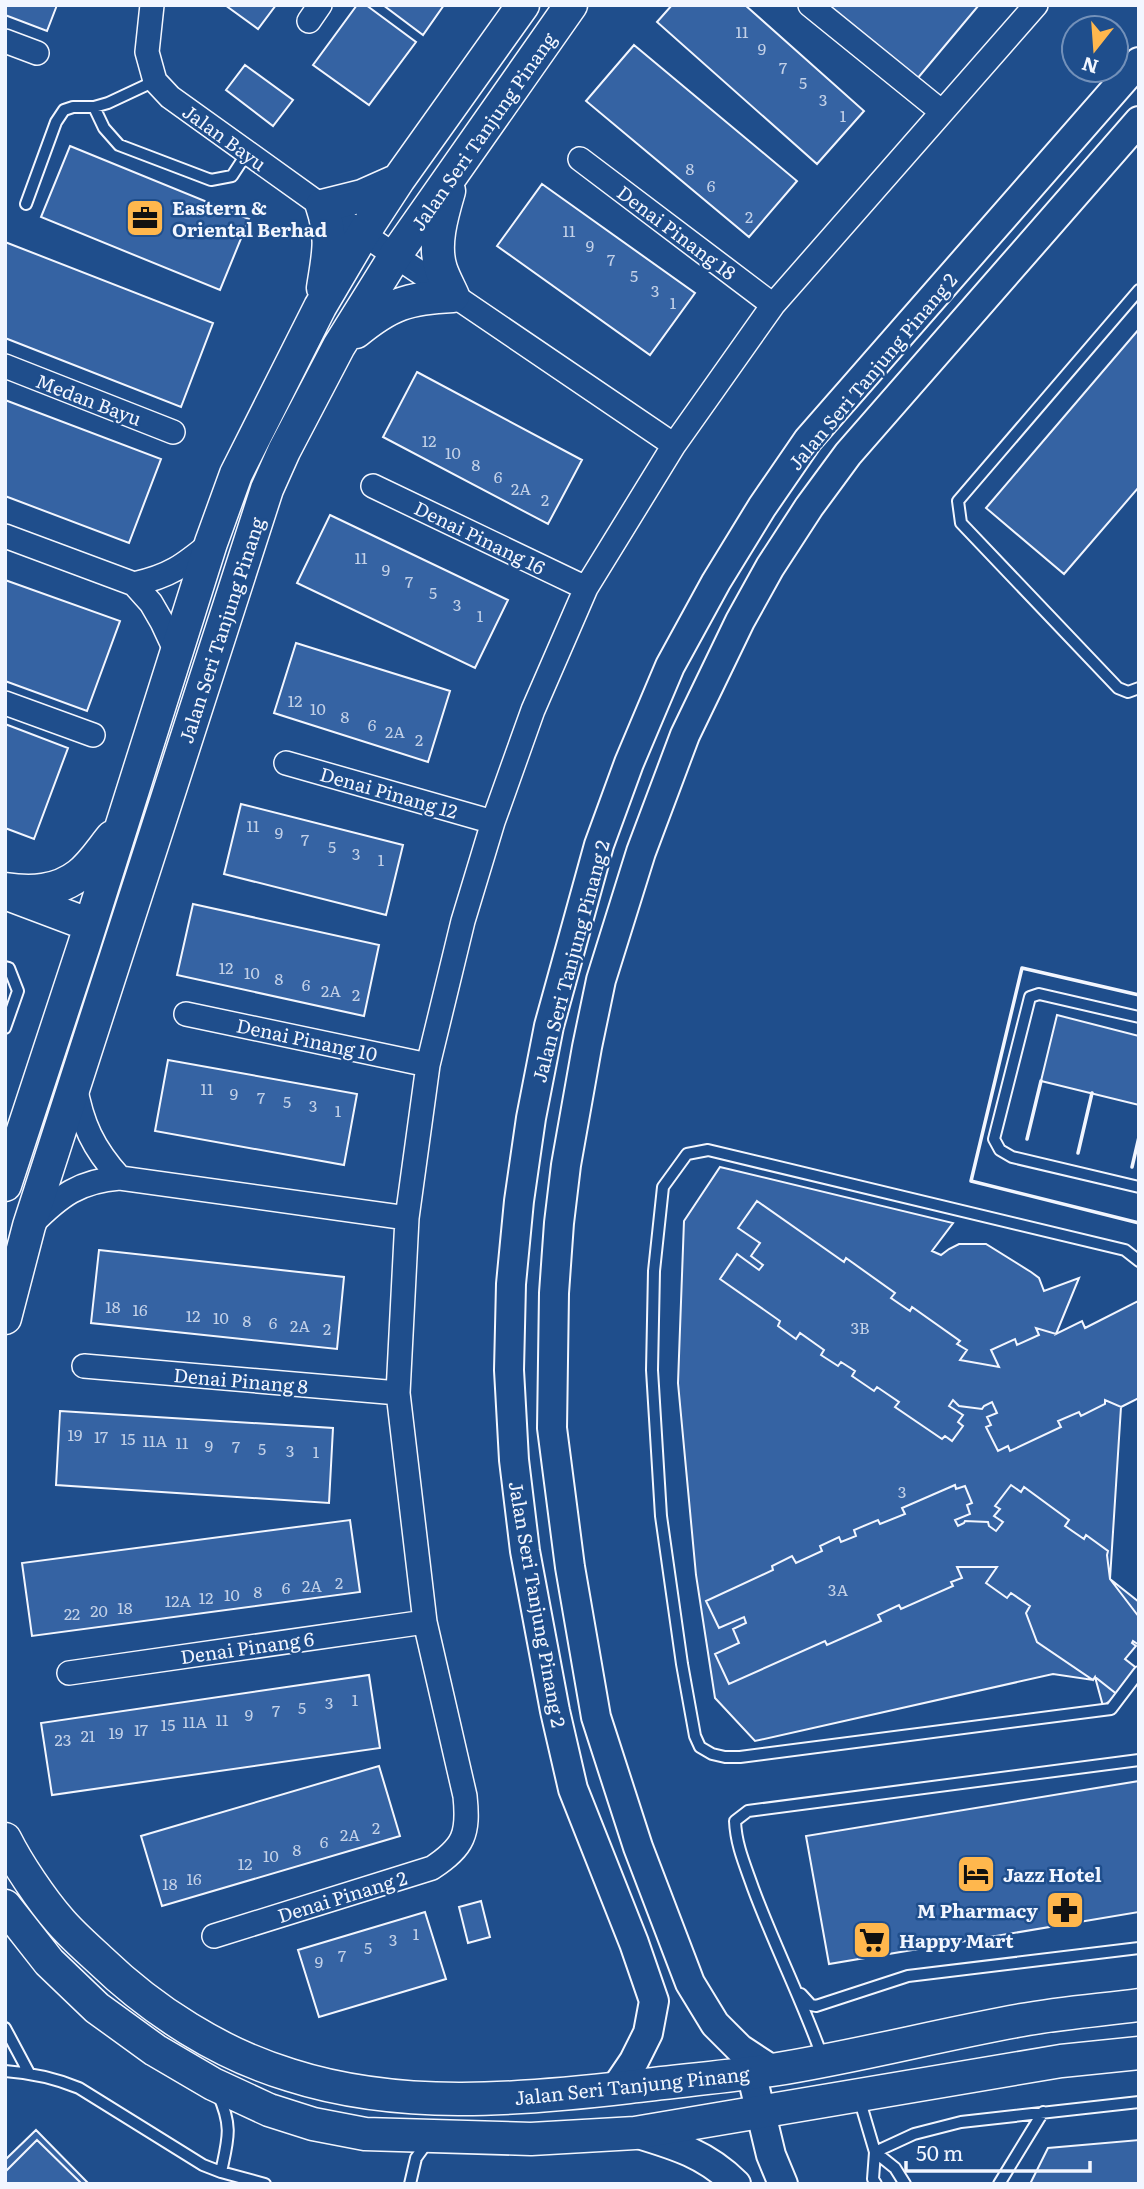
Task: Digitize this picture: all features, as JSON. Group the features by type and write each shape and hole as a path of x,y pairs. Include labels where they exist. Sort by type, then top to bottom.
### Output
{"main road":[{"name":"Jalan Seri Tanjung Pinang","path":"5,1185 211,543 236,474 320,307 363,234 523,5"},
{"name":"Jalan Seri Tanjung Pinang","path":"5,1318 29,1226 267,489 339,346 395,256 571,5"},
{"path":"339,346 387,309 416,299 453,296 441,268 438,247 442,216 454,174"},
{"path":"320,307 329,248 328,226 321,206 362,196 399,179"},
{"path":"5,891 51,889 79,875 120,829"},
{"path":"5,891 90,925"},
{"name":"Jalan Seri Tanjung Pinang","path":"8,1852 60,1922 121,1980 172,2018 237,2055 290,2076 396,2096 514,2099 762,2071 1024,2019 1139,2005"},
{"path":"5,1906 49,1962 97,2008 155,2050 213,2084 270,2110 313,2124 365,2134 531,2138 635,2133 1061,2061 1139,2053"}],"street":[{"path":"152,5 146,52 155,81"},
{"path":"810,5 942,112"},
{"path":"425,1622 398,1393 408,1218 428,1065 463,921 493,822 533,710 586,589 674,446 774,305 1036,5"},
{"path":"5,41 37,53"},
{"name":"Jalan Seri Tanjung Pinang 2","path":"615,2089 634,2061 648,2033 654,2001 573,1789 525,1551 514,1460 509,1370 511,1284 531,1118 549,1026 599,845 629,763 670,667 716,582 762,507 808,440 1139,62"},
{"name":"Jalan Bayu","path":"155,81 170,97 321,206 674,446"},
{"name":"Jalan Seri Tanjung Pinang 2","path":"762,2071 715,2024 690,1983 638,1847 596,1717 570,1567 552,1428 552,1353 559,1223 566,1165 587,1046 601,980 660,800 685,735 711,679 770,567 848,454 1139,121"},
{"name":"Denai Pinang 18","path":"580,159 774,305"},
{"name":"Medan Bayu","path":"5,366 173,432"},
{"name":"Denai Pinang 16","path":"373,486 586,589"},
{"path":"5,536 134,584 151,603 176,652"},
{"path":"134,584 159,578 184,566 211,543"},
{"path":"5,703 93,735"},
{"name":"Denai Pinang 12","path":"286,762 493,822"},
{"name":"Denai Pinang 10","path":"186,1014 428,1065"},
{"path":"75,1085 84,1122 93,1144 120,1178"},
{"path":"29,1226 64,1195 80,1186 99,1179 120,1178 408,1218"},
{"name":"Denai Pinang 8","path":"84,1366 398,1393"},
{"name":"Denai Pinang 6","path":"69,1673 425,1622"},
{"name":"Denai Pinang 2","path":"214,1936 432,1868 449,1857 462,1842 468,1822 466,1796 425,1622"},
{"path":"762,2071 760,2112 771,2155 783,2184"},
{"path":"635,2133 677,2146 706,2159 736,2184"}],"lane":[{"path":"26,204 56,122 64,110 108,103 155,81"},
{"path":"94,107 104,128 119,145 211,180 232,176 247,153"},
{"path":"1139,290 958,501 961,523 1118,688 1128,692 1139,688"},
{"path":"5,967 9,968 18,991 5,1028"},
{"path":"1139,1017 1039,994 1030,997 995,1139 1000,1150 1012,1157 1139,1187"},
{"path":"1139,1261 1125,1250 721,1153 708,1150 687,1154 663,1187 654,1271 652,1370 661,1516 682,1664 695,1736 700,1747 724,1757 740,1757 1111,1709 1139,1672"},
{"path":"813,2062 819,2048 795,1986 769,1932 736,1839 735,1821 748,1811 1139,1760"},
{"path":"844,2056 824,2046 814,2020 817,2011 847,1998 908,1976 1139,1948"},
{"path":"795,1986 811,2006 847,1998"},
{"path":"5,2028 29,2073"},
{"path":"5,2071 60,2080 79,2088 188,2157 220,2172 265,2184"},
{"path":"213,2084 228,2123 229,2135 220,2172"},
{"path":"858,2096 875,2152 873,2179 876,2184"},
{"path":"875,2152 915,2134 961,2122 1139,2102"},
{"path":"999,2184 1043,2112"},
{"path":"410,2184 416,2158 434,2136"},
{"path":"875,2152 895,2168 905,2184"}],"building":[{"path":"5,5 57,5 47,31 5,15"},
{"path":"225,5 276,5 258,29"},
{"path":"357,5 366,5 416,42 369,105 313,65"},
{"path":"383,5 444,5 423,35"},
{"path":"672,5 745,5 864,111 817,164 657,22"},
{"path":"828,5 979,5 917,79"},
{"path":"634,45 797,181 749,237 586,101"},
{"path":"245,65 293,100 273,126 226,90"},
{"name":"Eastern & Oriental Berhad","path":"70,146 249,219 220,290 41,217"},
{"path":"542,184 695,293 650,355 497,246"},
{"path":"5,242 213,323 181,407 5,338"},
{"path":"1139,329 1139,487 1064,574 986,508"},
{"path":"417,372 582,460 548,524 383,437"},
{"path":"5,400 161,459 129,543 5,496"},
{"path":"330,515 508,600 475,668 297,583"},
{"path":"5,580 120,621 87,711 5,681"},
{"path":"296,643 450,691 428,762 274,713"},
{"path":"5,724 68,748 34,839 5,828"},
{"path":"241,804 403,845 386,915 224,874"},
{"path":"193,904 379,945 364,1016 177,975"},
{"path":"1057,1015 1139,1036 1139,1105 1041,1081"},
{"path":"168,1060 357,1094 344,1165 155,1131"},
{"path":"720,1167 953,1223 932,1251 941,1255 959,1244 986,1244 1039,1278 1044,1291 1079,1278 1056,1334 1082,1321 1085,1328 1138,1301 1139,1398 1121,1407 1110,1579 1139,1617 1139,1645 1133,1641 1136,1646 1125,1659 1139,1670 1118,1695 1103,1706 1095,1677 1093,1680 1053,1674 755,1741 715,1698 696,1575 678,1383 684,1221"},
{"path":"757,1201 844,1262 846,1258 895,1293 891,1298 910,1311 912,1307 960,1341 957,1344 967,1350 960,1360 999,1367 991,1350 1015,1339 1017,1345 1039,1335 1036,1328 1056,1334 1082,1321 1085,1328 1138,1301 1139,1398 1121,1407 1105,1400 1105,1404 1081,1416 1079,1412 1058,1421 1061,1427 1010,1451 1008,1446 998,1451 986,1427 991,1425 987,1417 997,1413 992,1402 982,1409 959,1406 953,1400 949,1406 963,1415 958,1422 963,1426 952,1441 945,1436 942,1439 895,1407 899,1402 877,1387 874,1391 852,1376 855,1371 841,1362 838,1366 821,1355 824,1350 800,1333 796,1339 778,1326 780,1321 720,1279 737,1254 759,1270 763,1265 751,1256 760,1243 738,1228"},
{"path":"99,1250 344,1277 337,1349 91,1323"},
{"path":"60,1411 333,1428 329,1503 56,1485"},
{"path":"955,1485 956,1489 965,1486 972,1503 967,1505 970,1514 955,1520 958,1526 965,1521 988,1522 996,1531 1003,1522 994,1516 1000,1509 995,1506 1011,1485 1021,1492 1024,1487 1069,1520 1065,1526 1084,1539 1086,1535 1108,1551 1110,1579 1139,1602 1139,1645 1133,1641 1136,1646 1125,1659 1139,1670 1118,1695 1095,1677 1093,1680 1037,1642 1026,1613 1030,1606 1011,1593 1007,1598 986,1583 997,1567 957,1567 962,1578 951,1582 953,1586 901,1609 899,1605 878,1615 881,1621 827,1645 825,1641 729,1684 715,1654 739,1643 733,1629 746,1623 744,1617 719,1628 706,1601 773,1570 772,1566 792,1556 796,1563 822,1551 820,1546 839,1537 841,1542 856,1536 854,1530 878,1520 880,1524 905,1514 902,1508"},
{"path":"350,1520 360,1592 32,1636 22,1563"},
{"path":"369,1675 380,1748 52,1795 41,1723"},
{"path":"379,1766 400,1836 162,1906 141,1836"},
{"name":"Jazz Hotel","path":"1139,1781 1139,1912 829,1964 806,1836"},
{"path":"481,1901 490,1937 468,1943 459,1907"},
{"path":"425,1912 446,1979 319,2017 298,1950"},
{"path":"36,2130 89,2184 5,2184 5,2160"},
{"path":"37,2140 82,2184 5,2184 5,2172"},
{"path":"1139,2140 1139,2184 1030,2184 1048,2148"}],"wall":[{"path":"1139,995 1022,968 971,1181 1139,1223"},
{"path":"1027,1139 1041,1081"},
{"path":"1078,1153 1092,1093"},
{"path":"1132,1167 1139,1137"}],"place":[{"name":"Eastern & Oriental Berhad","path":"145,218"},
{"name":"Jazz Hotel","path":"976,1874"},
{"name":"M Pharmacy","path":"1065,1910"},
{"name":"Happy Mart","path":"872,1940"}]}
